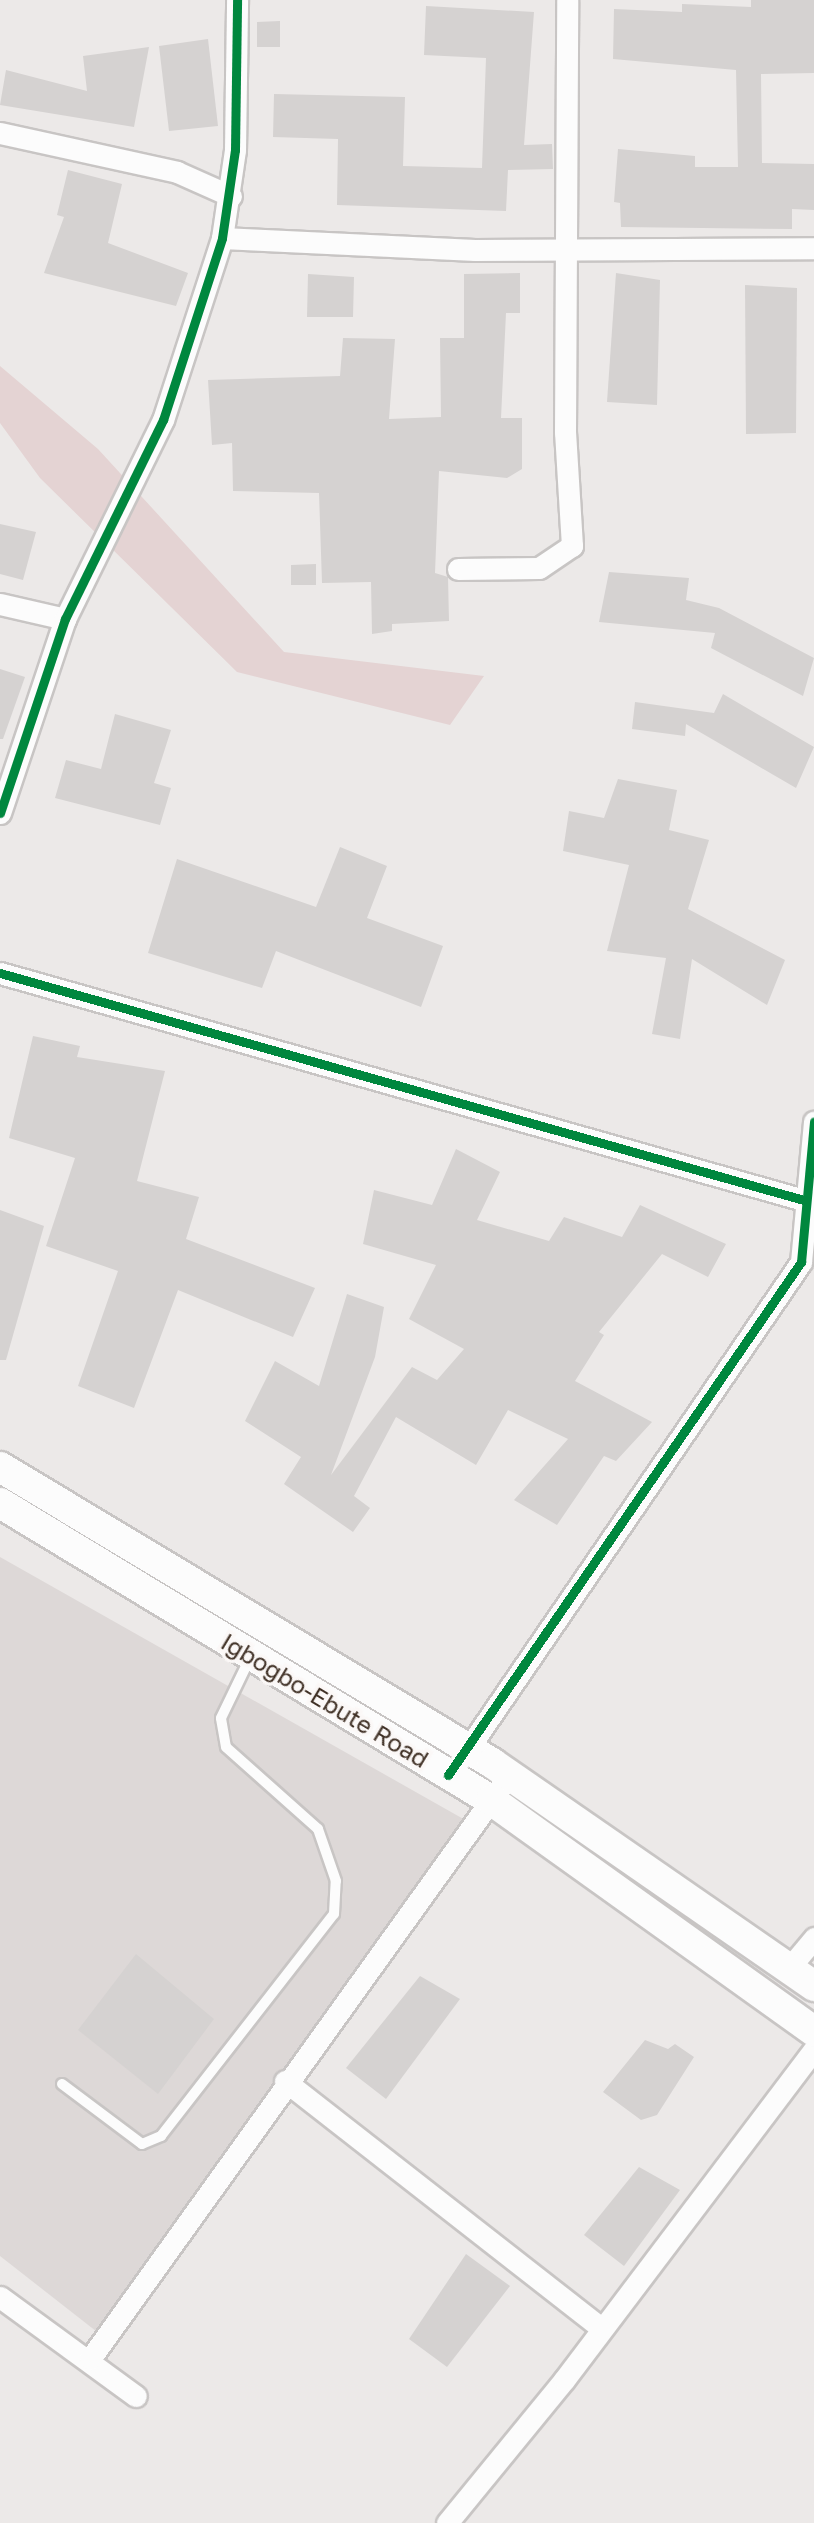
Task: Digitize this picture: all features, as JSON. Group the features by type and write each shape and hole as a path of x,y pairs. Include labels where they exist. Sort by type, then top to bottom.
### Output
{"main road":[{"name":"Igbogbo-Ebute Road","path":"0,1466 509,1775 814,1986"},
{"name":"Igbogbo-Ebute Road","path":"0,1503 491,1800 814,2031"}],"street":[{"path":"0,813 65,619 163,420 222,238 231,196 237,0"},
{"path":"458,569 540,568 561,559 572,546 565,432 568,245 567,0"},
{"path":"0,134 177,172 231,196"},
{"path":"222,238 475,250 568,245 814,248"},
{"path":"0,604 65,619"},
{"path":"0,973 804,1200"},
{"path":"448,1775 807,1264 804,1200 814,1122"},
{"path":"90,2359 285,2081 509,1775"},
{"path":"790,1967 814,1938"},
{"path":"447,2523 564,2380 599,2326 814,2050"},
{"path":"285,2081 599,2326"},
{"path":"0,2297 90,2359 136,2396"}],"lane":[{"path":"62,2084 142,2144 161,2136 334,1914 336,1881 318,1829 226,1747 221,1718 251,1656"}],"shaded area":[{"path":"0,366 98,449 284,652 484,676 450,725 237,672 40,478 0,423"},
{"path":"0,1557 467,1821 101,2335 0,2256"}],"building":[{"path":"751,0 814,0 814,73 761,74 762,163 814,164 814,210 792,209 792,229 621,227 620,203 614,202 618,149 695,156 695,167 738,167 736,70 613,59 614,9 682,12 682,4 751,7"},
{"path":"426,6 534,12 524,145 552,144 553,169 508,170 506,211 337,205 338,139 273,137 274,94 405,97 403,166 482,168 486,58 424,55"},
{"path":"280,21 280,47 257,47 257,22"},
{"path":"208,39 218,126 169,131 159,46"},
{"path":"149,47 134,127 0,105 6,70 87,91 83,56"},
{"path":"68,170 122,184 108,243 188,273 176,306 44,273 64,217 57,215"},
{"path":"520,273 520,313 506,313 501,418 522,418 522,469 507,478 439,471 435,573 448,577 449,621 392,624 392,631 372,634 371,582 322,583 319,493 233,491 232,443 212,445 208,380 340,376 343,338 395,339 389,419 441,417 440,338 464,338 464,274"},
{"path":"616,273 660,280 657,405 607,402"},
{"path":"308,274 354,277 353,317 307,317"},
{"path":"745,285 797,288 796,433 746,434"},
{"path":"0,524 36,532 23,580 0,574"},
{"path":"316,564 316,585 291,585 291,565"},
{"path":"609,572 689,578 686,600 719,608 814,658 803,696 711,648 715,633 599,622"},
{"path":"0,669 25,677 3,739 0,739"},
{"path":"723,694 814,747 796,788 686,724 685,736 632,729 635,702 714,713"},
{"path":"115,714 171,730 154,783 171,788 160,825 55,798 66,760 101,769"},
{"path":"618,779 677,790 669,830 709,840 688,909 785,960 767,1005 692,959 680,1039 652,1034 666,958 607,951 629,865 563,851 569,811 604,818"},
{"path":"340,847 387,866 367,918 443,946 421,1007 276,951 262,988 148,953 177,859 316,907"},
{"path":"33,1036 80,1046 77,1057 165,1071 137,1181 199,1197 186,1239 315,1288 293,1337 178,1290 134,1408 78,1386 118,1271 46,1246 75,1158 9,1138"},
{"path":"456,1149 500,1172 477,1220 549,1241 564,1217 622,1237 640,1205 726,1244 708,1277 662,1254 599,1332 604,1335 575,1381 652,1422 616,1461 604,1456 557,1525 514,1500 568,1439 508,1410 476,1465 396,1417 354,1496 370,1508 353,1532 284,1484 301,1457 245,1421 275,1361 319,1386 347,1294 384,1307 375,1357 331,1475 412,1367 437,1380 464,1349 409,1319 436,1265 363,1244 374,1190 432,1205"},
{"path":"0,1210 44,1226 6,1360 0,1360"},
{"path":"136,1954 214,2019 158,2094 78,2030"},
{"path":"420,1976 460,1999 386,2099 346,2068"},
{"path":"645,2040 668,2049 675,2044 694,2057 657,2115 641,2120 603,2092"},
{"path":"639,2167 680,2190 624,2266 584,2235"},
{"path":"466,2254 510,2286 447,2367 409,2339"}],"cycle path":[{"path":"0,813 65,619 163,420 222,238 235,150 237,0"},
{"path":"0,973 804,1200"},
{"path":"448,1775 801,1262 814,1122"}]}
